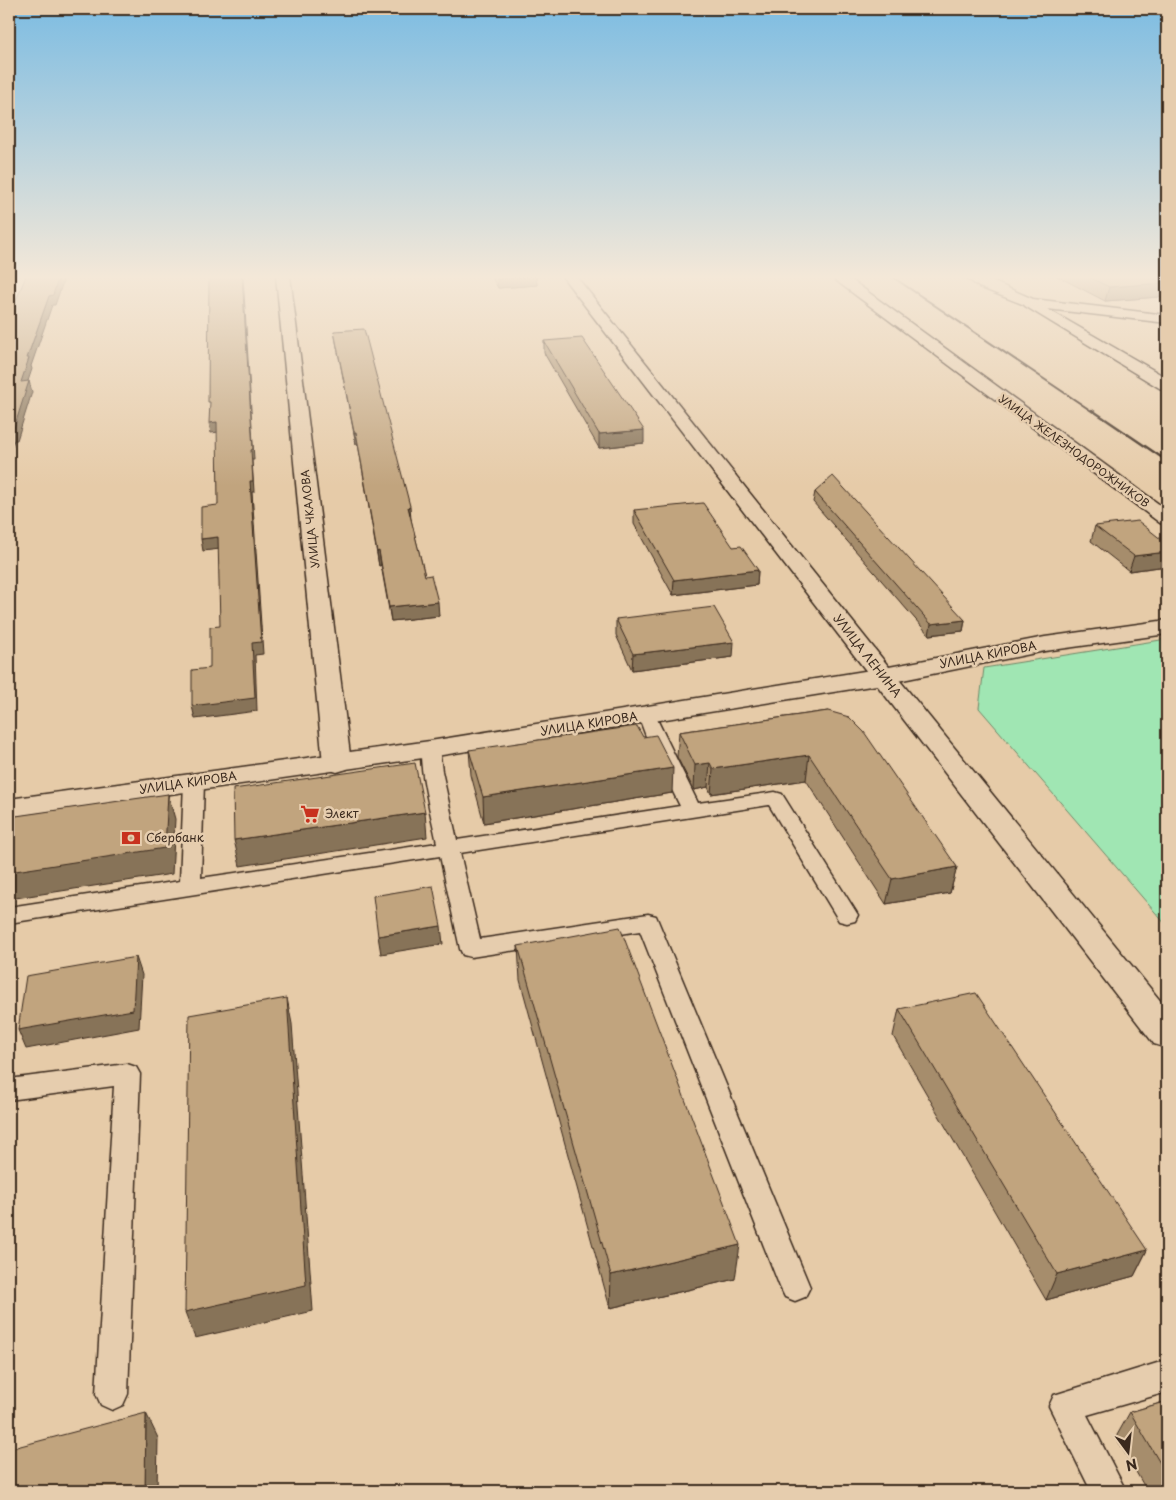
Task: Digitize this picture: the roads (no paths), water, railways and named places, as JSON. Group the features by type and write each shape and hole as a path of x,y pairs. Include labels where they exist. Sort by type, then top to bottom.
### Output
{"street":[{"name":"УЛИЦА ЧКАЛОВА","path":"291,346 337,763"},
{"name":"УЛИЦА ЛЕНИНА","path":"624,346 1167,1034"},
{"name":"УЛИЦА ЖЕЛЕЗНОДОРОЖНИКОВ","path":"932,346 1167,519"},
{"path":"1102,346 1167,385"},
{"name":"УЛИЦА КИРОВА","path":"9,808 430,749 883,676 1045,644 1167,628"}],"lane":[{"path":"647,715 656,739 692,811"},
{"path":"430,749 432,771 471,949 648,922 794,1287"},
{"path":"190,888 194,782"},
{"path":"9,915 775,798 847,915"},
{"path":"9,1089 127,1074 112,1394"},
{"path":"1110,1491 1064,1406 1167,1376"}],"railway":[{"path":"995,346 1093,412"},
{"path":"1092,410 1167,461"}],"place":[{"name":"Элект","path":"310,814"},
{"name":"Сбербанк","path":"131,838"}]}
